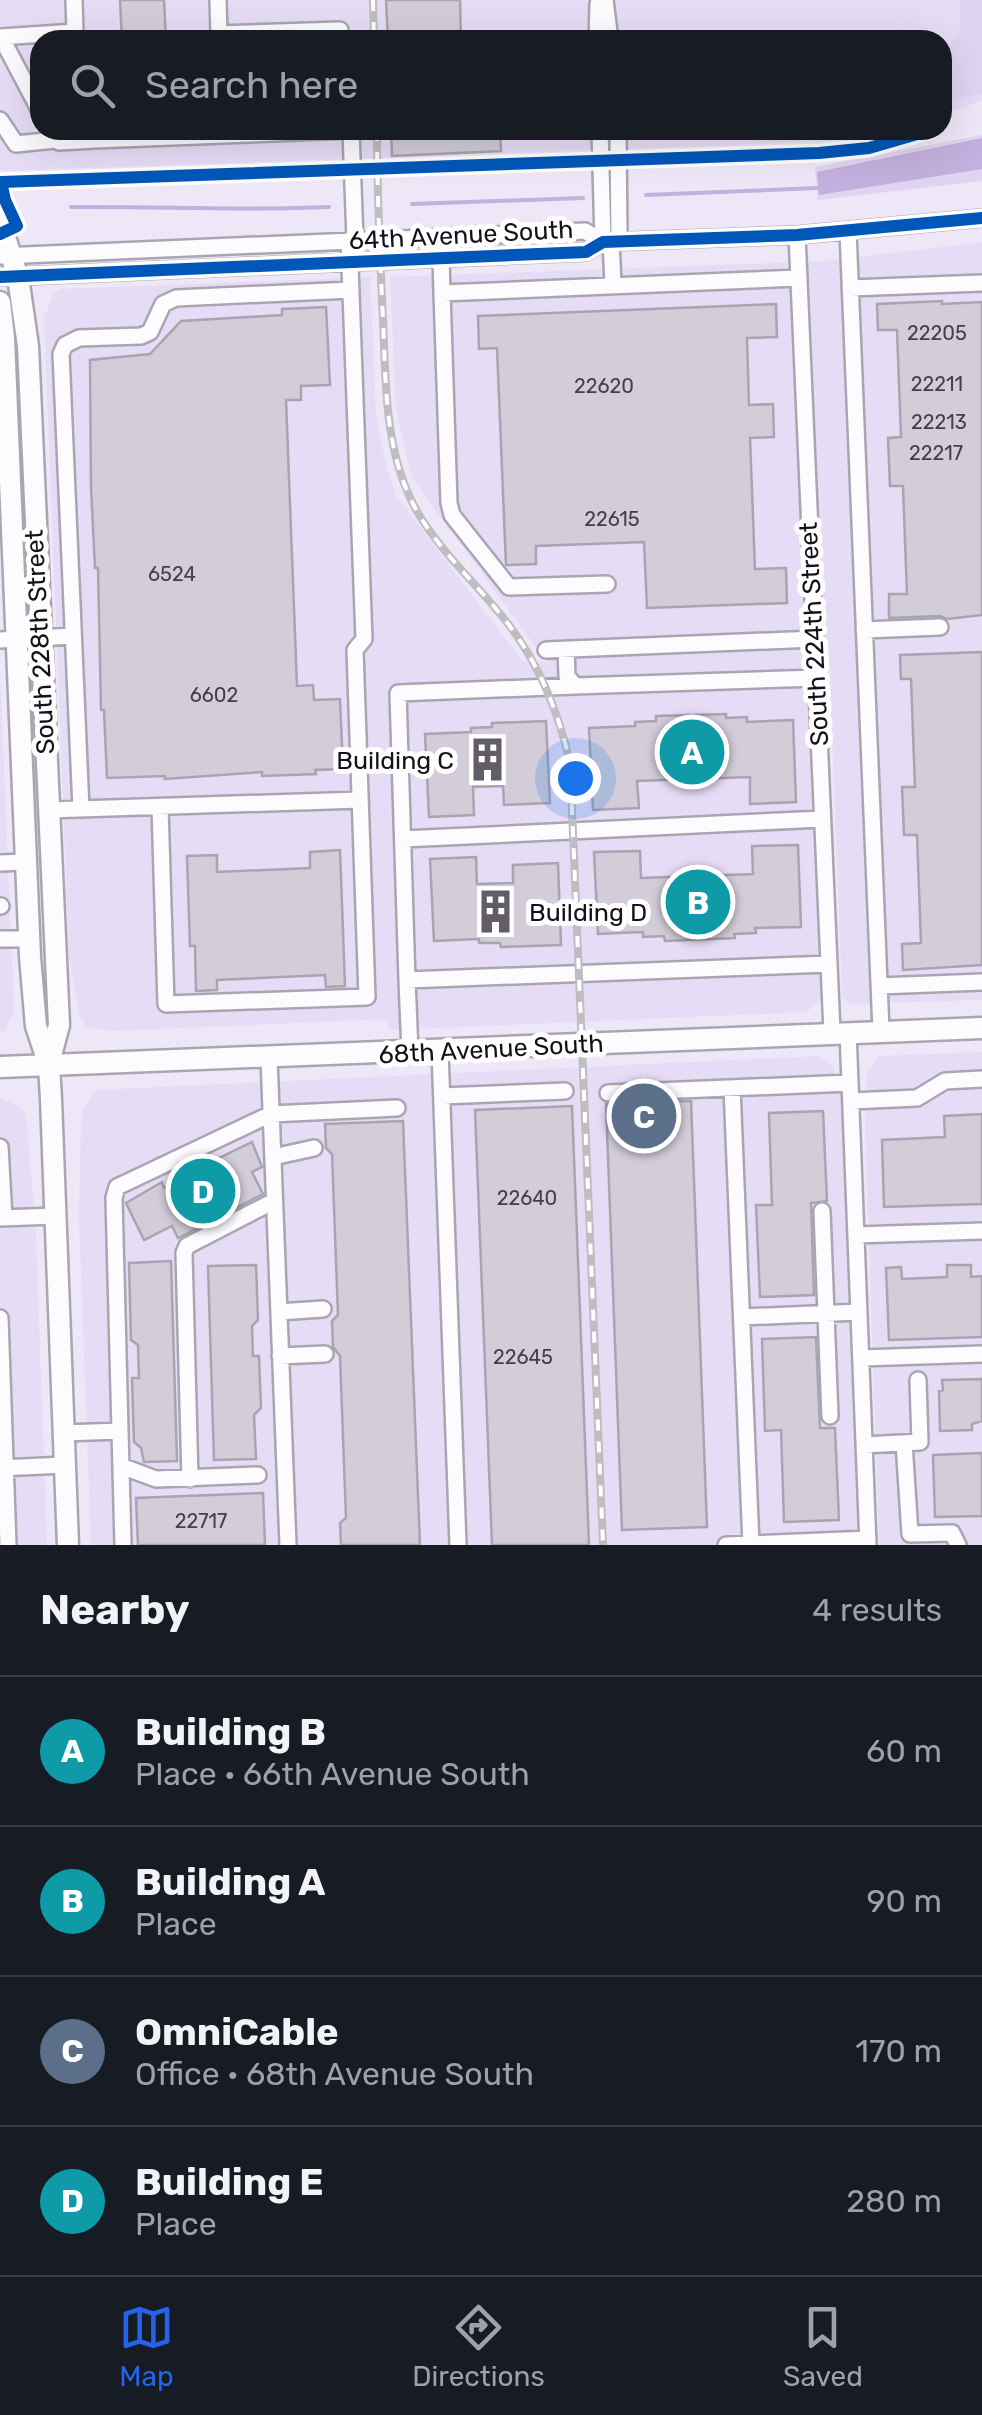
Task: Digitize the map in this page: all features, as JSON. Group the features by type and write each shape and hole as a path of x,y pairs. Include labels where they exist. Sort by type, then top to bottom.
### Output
{"main road":[{"name":"South 228th Street","path":"0,222 28,346 58,1025 49,1065 68,1545"},
{"name":"South 228th Street","path":"0,302 4,338 8,639 36,1026 49,1065"},
{"name":"68th Avenue South","path":"0,1067 982,1028"}],"street":[{"path":"74,0 75,30"},
{"path":"218,0 219,30"},
{"path":"598,30 602,0"},
{"path":"602,0 608,30"},
{"path":"30,37 1,37 30,92"},
{"path":"0,120 16,144 32,140"},
{"path":"160,807 166,1004 367,997 355,650 364,639 350,264 351,140"},
{"path":"601,140 613,284"},
{"path":"611,241 617,140"},
{"name":"64th Avenue South","path":"8,266 350,264 586,252 611,241 797,235 982,218"},
{"name":"64th Avenue South","path":"8,266 352,240 585,231 611,241"},
{"path":"848,231 880,1031"},
{"name":"South 224th Street","path":"797,235 829,964 850,1083 868,1542"},
{"path":"403,238 420,242 441,258 452,515 509,587 607,584"},
{"path":"442,293 799,278"},
{"path":"850,288 982,283"},
{"path":"80,810 61,354 65,345 79,338 142,336 150,332 162,304 176,298 351,290"},
{"path":"864,630 940,627"},
{"path":"8,639 73,636"},
{"path":"546,650 814,638"},
{"path":"566,649 567,676 575,686"},
{"path":"410,1052 398,693 816,678"},
{"path":"48,810 360,800"},
{"path":"403,838 822,818"},
{"path":"0,863 25,862"},
{"path":"0,940 30,939"},
{"path":"407,980 829,964"},
{"path":"879,986 982,982"},
{"path":"440,1051 458,1545"},
{"path":"269,1058 288,1545"},
{"path":"851,1101 917,1098 945,1081 982,1079"},
{"path":"608,1093 850,1083"},
{"path":"732,1088 751,1544"},
{"path":"442,1096 565,1091"},
{"path":"123,1545 114,1198 117,1187 271,1114 398,1108"},
{"path":"0,1147 2,1218 54,1216"},
{"path":"273,1157 314,1148"},
{"path":"190,1479 184,1253 187,1246 274,1200"},
{"path":"822,1210 830,1416"},
{"path":"856,1235 982,1231"},
{"path":"278,1312 324,1309"},
{"path":"742,1317 859,1312"},
{"path":"0,1318 8,1545"},
{"path":"280,1356 326,1354"},
{"path":"861,1358 982,1354"},
{"path":"864,1445 920,1442 918,1380"},
{"path":"63,1433 120,1431"},
{"path":"904,1443 910,1534 952,1533 958,1545"},
{"path":"3,1467 64,1465"},
{"path":"121,1466 156,1478 258,1475"},
{"path":"726,1545 868,1542"}],"shaded area":[{"path":"0,0 982,0 982,101 952,111 952,30 30,30 30,140 828,140 0,171"},
{"path":"960,0 982,0 982,93 953,100 952,43 959,33"},
{"path":"982,135 982,181 818,200 815,167"},
{"path":"982,138 982,169 819,195 817,172"},
{"path":"982,242 982,1000 851,1004 842,996 829,651 809,650 822,983 821,999 807,1012 389,1030 388,1019 113,1031 87,1027 79,1015 69,956 44,317 54,293 62,289 370,277 376,413 396,495 523,662 546,661 412,478 396,410 390,277 827,261"},
{"path":"0,670 14,1011 5,1031 0,1031"},
{"path":"982,1052 982,1545 879,1545 865,1128 867,1074 879,1056"},
{"path":"819,1056 831,1064 846,1094 861,1545 91,1545 79,1218 81,1122 83,1109 95,1090"},
{"path":"0,1097 24,1112 27,1123 36,1235 47,1545 0,1545"}],"building":[{"path":"120,0 164,0 166,30 122,30"},
{"path":"386,0 460,0 461,30 388,30"},
{"path":"391,140 500,140 501,151 392,156"},
{"path":"982,302 982,615 889,618 889,594 907,594 903,486 890,486 888,438 901,437 897,330 878,330 877,304"},
{"path":"776,304 777,337 747,338 749,405 773,404 774,437 750,438 755,569 786,568 787,603 647,608 644,542 536,546 536,564 506,565 497,348 479,349 478,316"},
{"path":"326,307 330,385 301,386 301,400 286,400 297,686 313,685 314,700 340,699 343,769 315,770 316,774 262,776 262,772 165,779 107,778 91,488 90,360 150,354 181,321 282,315 282,309"},
{"path":"982,652 982,965 903,970 902,944 921,943 917,835 904,835 902,787 915,787 911,679 901,679 900,655"},
{"path":"726,714 726,718 747,717 747,722 793,720 796,802 750,804 750,777 637,781 639,808 593,810 589,728 635,726 635,722 656,721 656,716"},
{"name":"Building C","path":"546,721 550,803 504,805 503,786 473,787 474,815 429,817 425,734 471,732 471,728 492,727 492,723"},
{"path":"798,845 801,927 755,928 756,933 734,934 735,938 665,941 664,936 643,937 643,932 598,934 594,852 640,851 641,878 753,874 752,846"},
{"path":"340,850 345,986 326,987 325,975 217,980 217,990 196,991 187,856 217,855 217,872 310,868 310,852"},
{"name":"Building D","path":"476,857 477,884 513,883 513,865 558,863 561,945 501,947 500,943 479,943 479,939 434,941 430,859"},
{"path":"691,1101 707,1527 622,1530 606,1104"},
{"path":"572,1106 589,1545 492,1545 475,1110"},
{"path":"823,1111 827,1201 811,1203 814,1295 760,1297 756,1205 772,1205 769,1113"},
{"path":"982,1114 982,1204 884,1207 882,1140 945,1137 944,1116"},
{"path":"403,1121 420,1545 341,1545 340,1523 346,1518 340,1356 333,1347 332,1321 338,1315 332,1154 326,1148 325,1124"},
{"path":"252,1142 262,1167 252,1172 263,1194 178,1238 172,1226 144,1240 126,1203 162,1182 164,1188 179,1181 180,1177"},
{"path":"171,1261 177,1461 144,1462 141,1448 134,1442 132,1378 139,1378 138,1345 131,1340 129,1263"},
{"path":"256,1265 258,1320 252,1326 253,1356 259,1356 261,1408 254,1415 256,1459 214,1460 208,1266"},
{"path":"947,1265 971,1265 971,1277 982,1276 982,1337 889,1340 886,1268 901,1267 902,1279 947,1277"},
{"path":"816,1337 820,1428 835,1428 839,1520 784,1522 781,1430 765,1431 762,1339"},
{"path":"982,1379 982,1421 972,1424 972,1430 940,1431 942,1380"},
{"path":"982,1453 982,1516 935,1517 933,1455"},
{"path":"263,1493 265,1545 138,1545 136,1498"}],"waterway":[{"path":"646,195 818,188"},
{"path":"412,204 583,198"},
{"path":"71,207 329,207"}],"railway":[{"path":"373,0 374,30"},
{"path":"377,140 386,394 399,467 428,528 509,625 530,657 554,709 570,763 603,1545"}],"cycle path":[{"path":"0,234 17,226 1,182 819,153 869,148 897,140"},
{"path":"0,277 586,252 603,242 797,235 982,218"}],"place":[{"name":"Building B","path":"692,752"},
{"name":"Building C","path":"487,760"},
{"name":"Building A","path":"698,902"},
{"name":"Building D","path":"496,912"},
{"name":"OmniCable","path":"644,1116"},
{"name":"Building E","path":"203,1191"}]}
